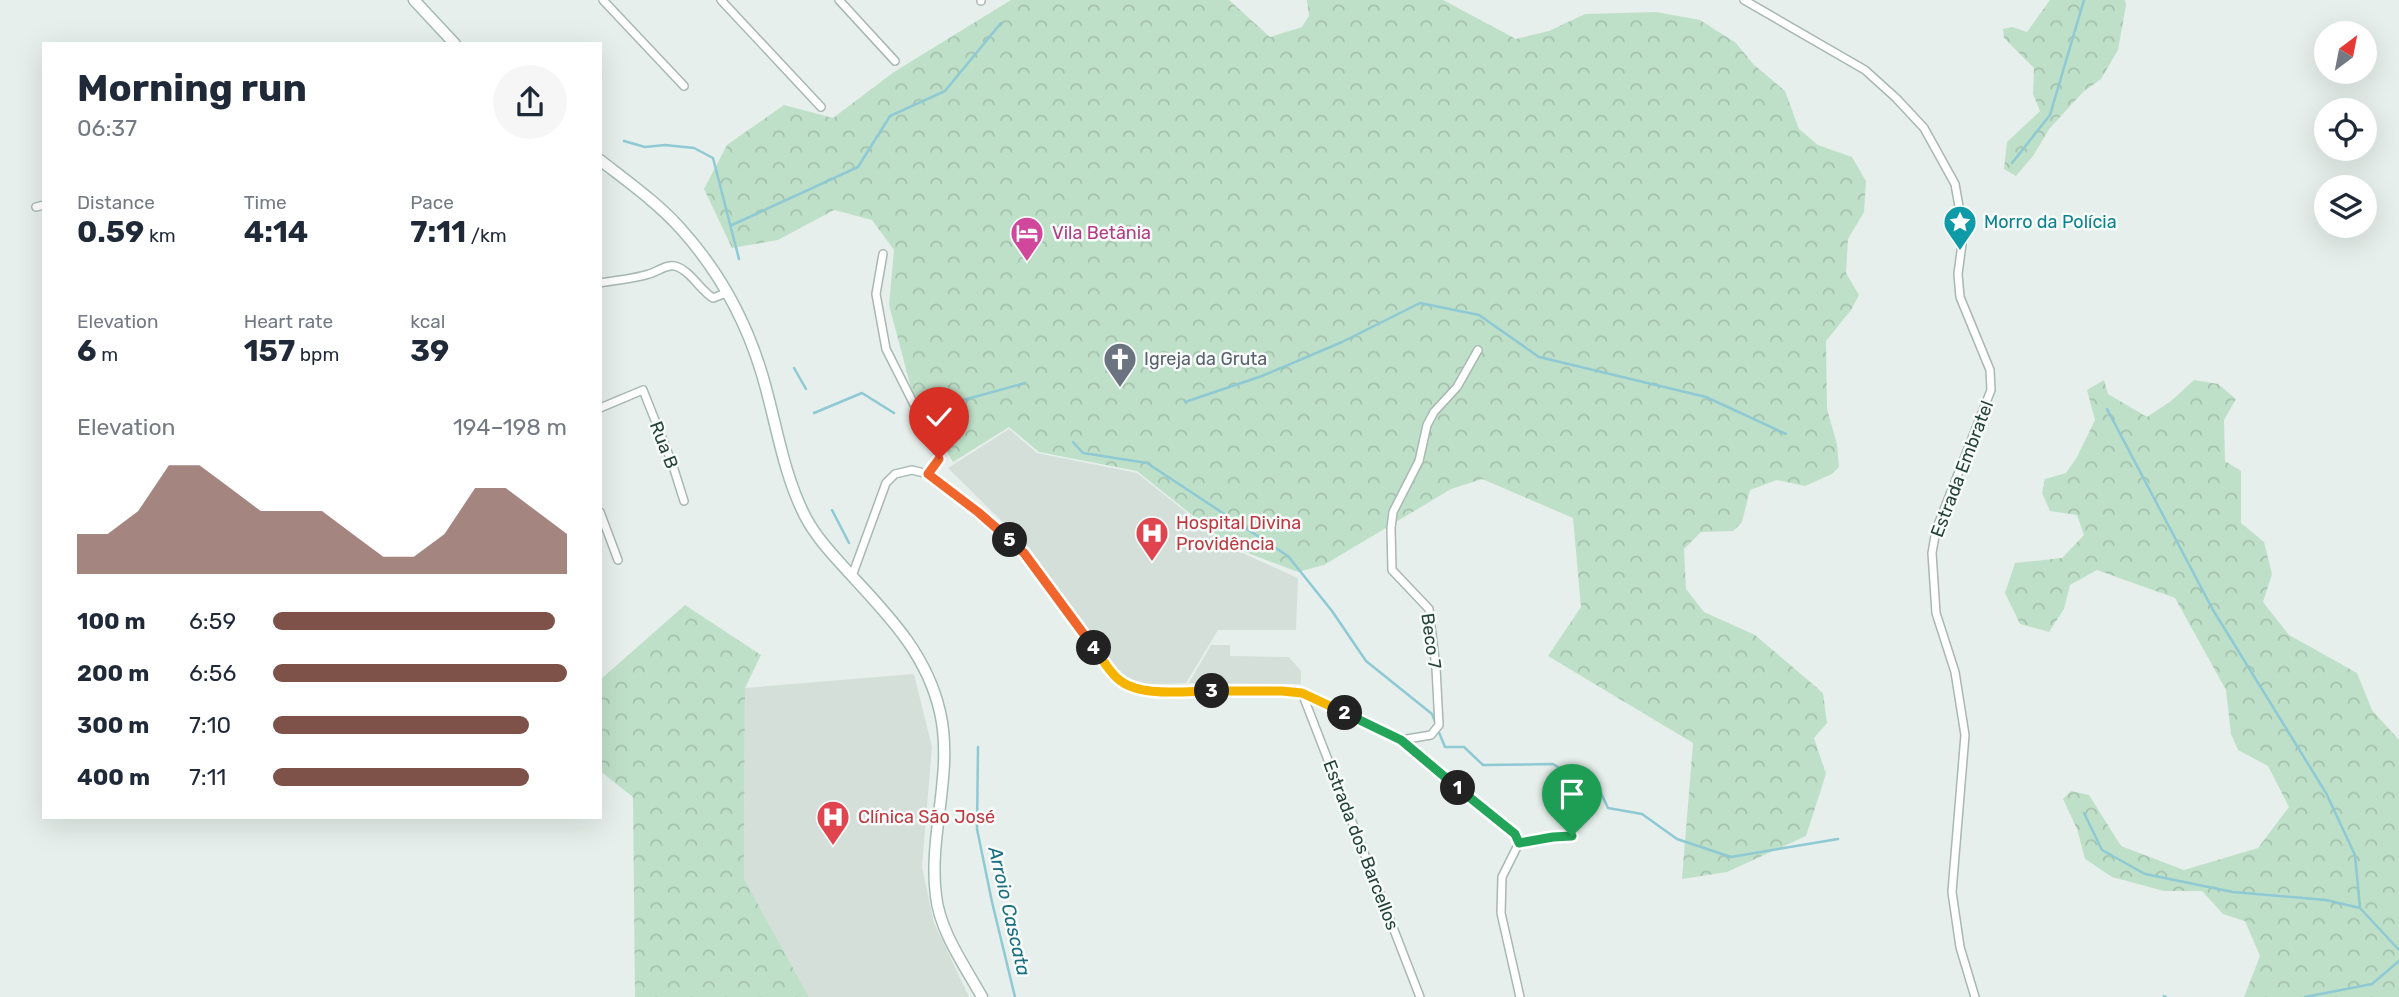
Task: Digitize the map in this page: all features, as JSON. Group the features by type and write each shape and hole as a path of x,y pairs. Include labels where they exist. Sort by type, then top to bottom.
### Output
{"main road":[{"path":"414,0 453,42"},
{"path":"602,162 680,228 697,248 726,293 749,335 788,471 806,516 822,544 912,645 927,674 940,710 945,742 937,827 936,898 946,931 982,997"}],"street":[{"path":"603,0 684,86"},
{"path":"721,0 821,107"},
{"path":"839,0 895,61"},
{"name":"Estrada Embratel","path":"1744,0 1865,70 1924,128 1955,184 1962,244 1958,274 1960,297 1990,370 1991,390 1936,530 1932,553 1936,613 1955,672 1965,735 1952,892 1960,947 1975,997"},
{"path":"883,254 876,294 886,349 938,452 939,459 928,474"},
{"path":"602,283 676,266 713,298 726,293"},
{"name":"Beco 7","path":"1401,740 1432,735 1439,725 1429,608 1392,570 1393,512 1419,461 1427,425 1434,412 1457,387 1478,350"},
{"name":"Rua B","path":"602,407 643,390 684,501"},
{"path":"852,576 886,483 894,474 912,470 928,474 978,512 1024,553 1117,679 1134,689 1148,691 1302,693 1401,740 1515,834 1519,843"},
{"path":"602,517 618,560"},
{"name":"Estrada dos Barcellos","path":"1302,693 1420,997"},
{"path":"1519,843 1572,836"},
{"path":"1519,843 1502,877 1501,914 1520,997"}],"shaded area":[{"name":"Hospital Divina Providência","path":"1009,429 1037,453 1137,473 1231,548 1298,578 1296,630 1218,630 1186,683 1137,685 1122,676 1029,548 948,468"},
{"path":"1211,645 1230,645 1230,656 1289,657 1301,671 1301,684 1189,683"},
{"name":"Clínica São José","path":"914,674 932,747 922,867 934,923 969,997 809,997 744,880 745,688"}],"green space":[{"path":"1011,0 1229,0 1270,37 1302,27 1309,16 1307,0 1443,0 1516,39 1549,31 1585,14 1656,12 1700,20 1736,43 1753,64 1785,91 1799,129 1818,145 1852,157 1866,181 1864,212 1848,239 1846,273 1859,295 1851,310 1826,341 1827,409 1837,444 1839,467 1832,474 1805,486 1777,480 1750,490 1742,522 1733,531 1701,532 1684,549 1686,589 1704,612 1755,635 1823,693 1827,723 1814,738 1826,774 1806,836 1727,872 1682,879 1693,743 1548,656 1581,607 1573,518 1482,479 1451,489 1324,565 1298,572 1232,547 1137,471 1039,452 1009,427 953,462 914,399 889,305 894,250 872,220 834,210 778,240 732,248 704,189 727,145 784,105 833,118 894,72"},
{"path":"2050,0 2125,0 2118,50 2101,79 2083,92 2050,128 2033,156 2016,176 2004,169 2007,142 2040,111 2033,94 2034,68 2004,38 2003,29 2012,27 2027,32"},
{"path":"2104,380 2108,394 2147,417 2171,401 2194,380 2218,384 2236,399 2224,420 2225,461 2241,471 2241,523 2264,542 2272,574 2263,602 2289,635 2357,673 2372,710 2399,740 2399,997 2244,997 2260,956 2245,921 2223,914 2202,891 2164,891 2112,877 2085,859 2077,829 2063,799 2071,791 2089,795 2121,846 2184,870 2258,848 2289,807 2268,766 2238,750 2231,734 2226,690 2175,598 2097,570 2070,585 2064,609 2049,632 2020,624 2005,593 2015,563 2062,558 2084,535 2077,515 2050,511 2042,493 2045,479 2066,473 2077,457 2095,420 2087,390"},
{"path":"685,605 761,655 745,688 744,879 809,997 635,997 633,797 602,773 602,678"}],"waterway":[{"path":"2012,163 2050,115 2084,0"},
{"path":"732,225 858,167 890,116 945,91 1001,23"},
{"name":"Arroio Cascata","path":"624,141 645,147 665,145 694,148 713,158 739,259"},
{"path":"1185,402 1262,376 1342,342 1420,303 1479,315 1539,357 1706,397 1786,434"},
{"name":"Arroio Cascata","path":"794,368 806,389"},
{"path":"923,411 1025,383"},
{"path":"814,413 862,393 894,413"},
{"path":"2107,409 2213,610 2326,793 2355,855 2360,908"},
{"path":"1073,442 1083,453 1147,463 1288,556 1332,611 1366,661 1432,714 1436,724"},
{"name":"Arroio Cascata","path":"832,510 849,543"},
{"path":"1438,730 1445,747 1464,747 1483,765 1553,764 1600,791 1608,808 1642,814 1677,839 1731,857 1838,839"},
{"name":"Arroio Cascata","path":"978,747 977,829 1015,997"},
{"path":"2084,813 2102,850 2145,874 2233,892 2326,900 2360,908 2399,950"},
{"path":"2305,997 2372,984 2399,961"}],"place":[{"name":"Morro da Polícia","path":"1960,252"},
{"name":"Vila Betânia","path":"1027,263"},
{"name":"Igreja da Gruta","path":"1120,389"},
{"name":"Hospital Divina Providência","path":"1152,563"},
{"name":"Clínica São José","path":"833,847"}],"route":[{"path":"939,459 928,474 978,512 1024,553 1117,679 1134,689 1148,691 1302,693 1401,740 1515,834 1519,843 1572,836"}]}
